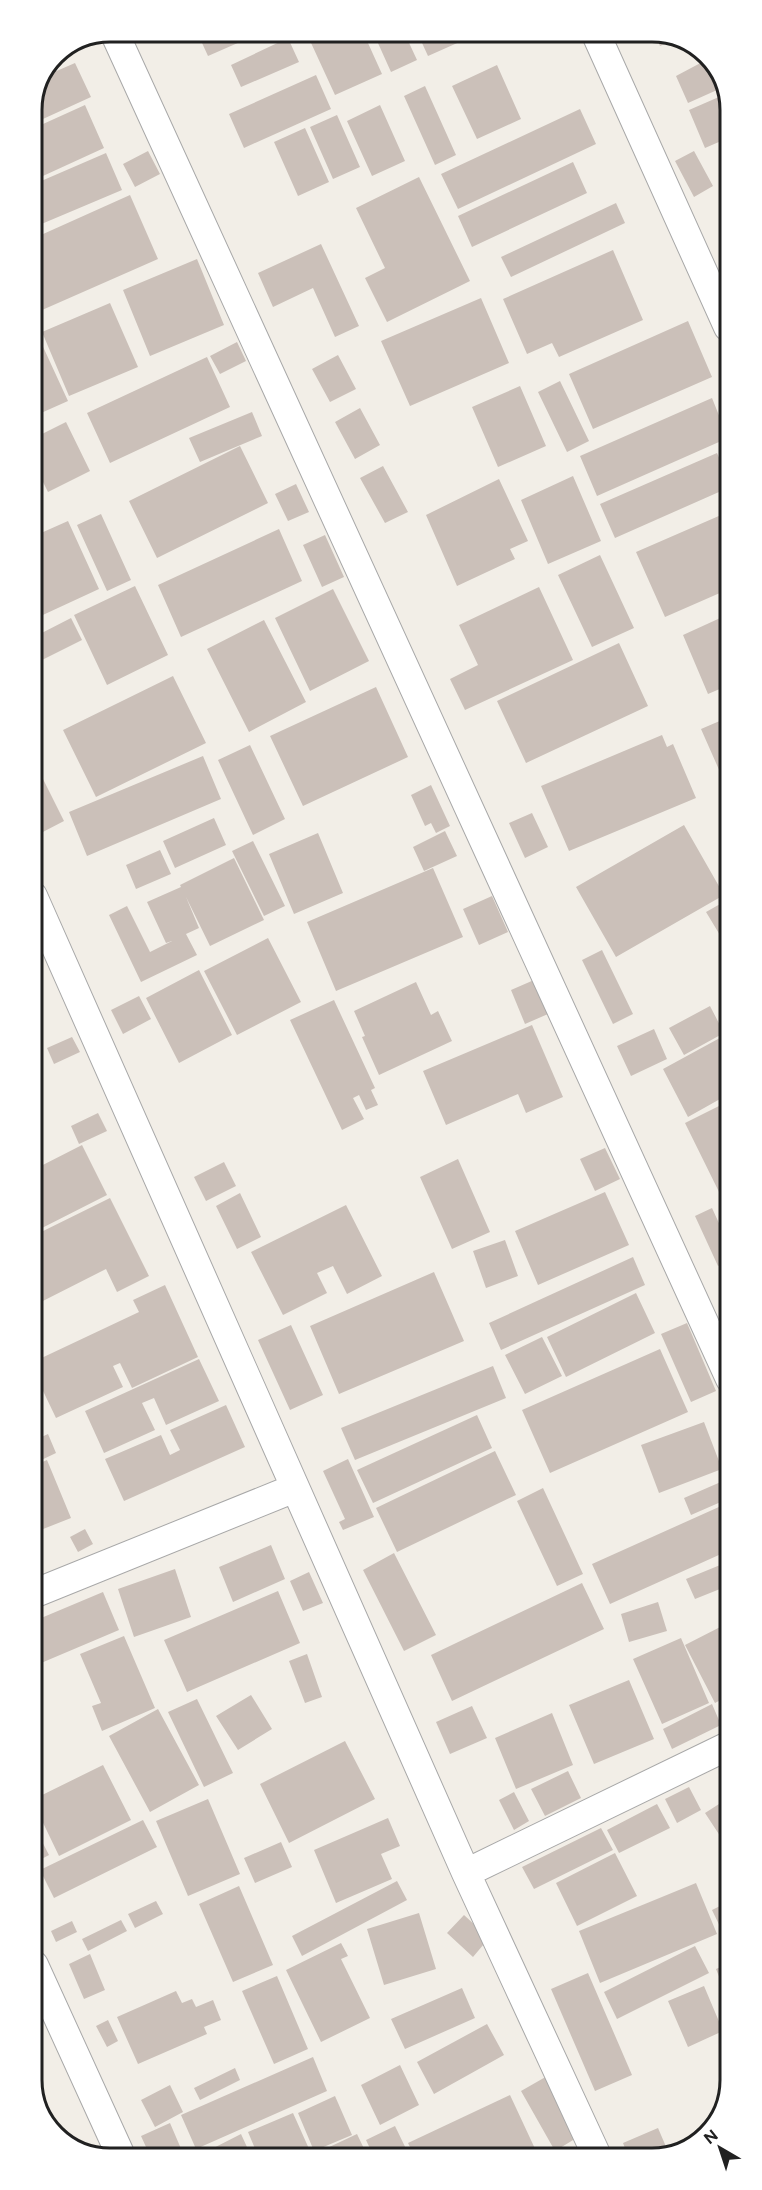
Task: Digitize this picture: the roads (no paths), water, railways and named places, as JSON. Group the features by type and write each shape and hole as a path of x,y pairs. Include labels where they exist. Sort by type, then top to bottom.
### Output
{"street":[{"path":"119,42 720,1357"},
{"path":"600,42 720,309"},
{"path":"42,916 466,1874 593,2148"},
{"path":"42,1590 295,1488"},
{"path":"466,1874 720,1750"},
{"path":"42,1983 117,2148"}]}
